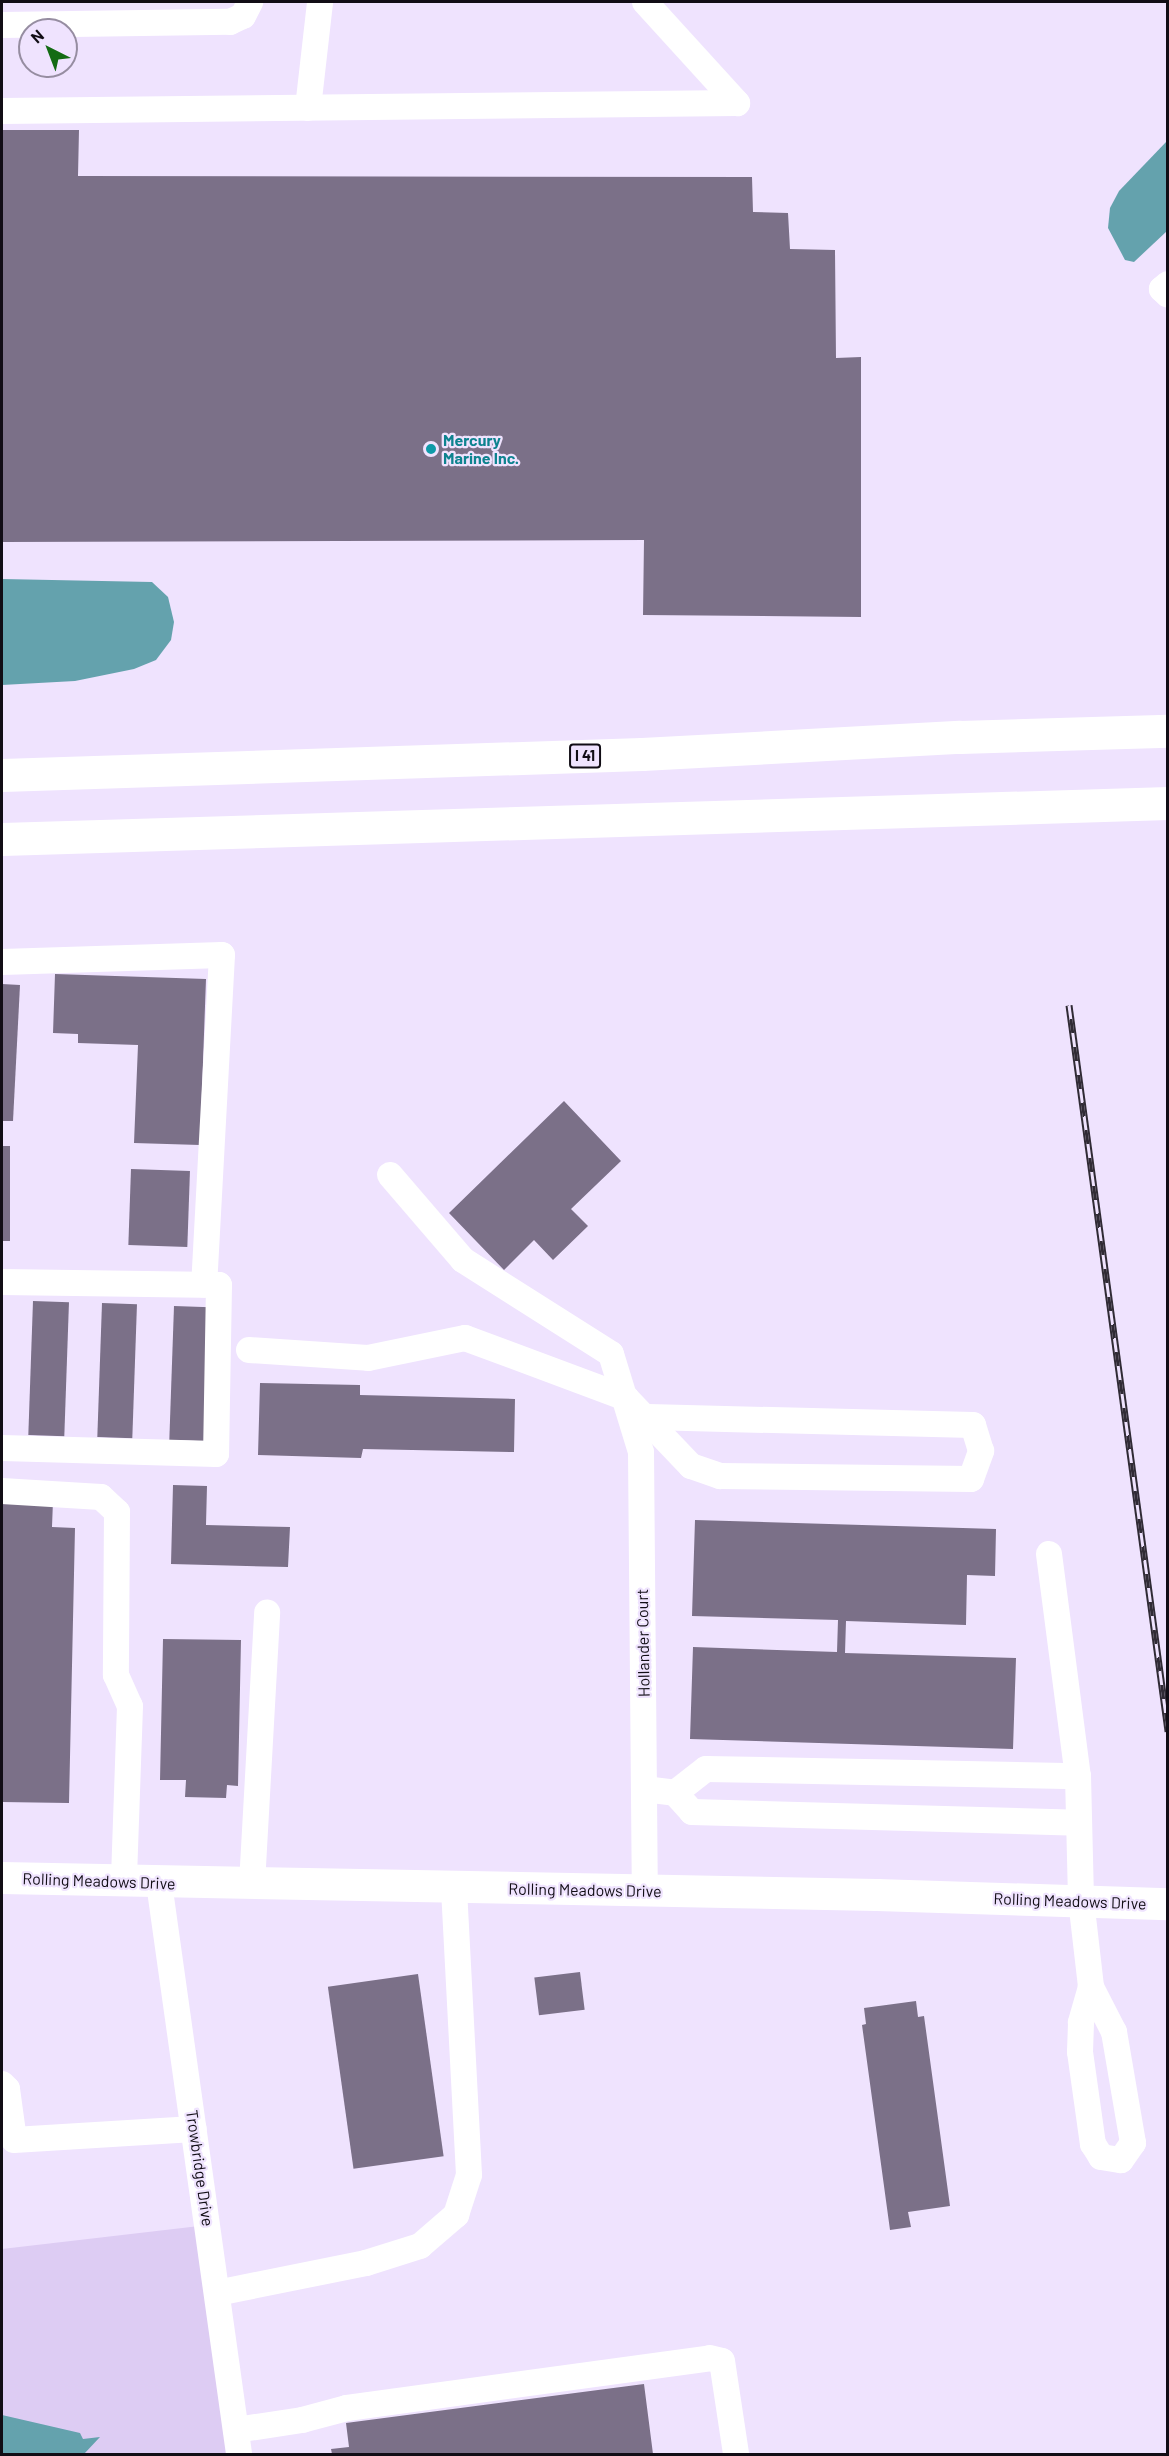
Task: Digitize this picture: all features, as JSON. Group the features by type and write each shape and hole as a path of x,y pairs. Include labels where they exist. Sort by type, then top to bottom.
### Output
{"highway":[{"path":"960,737 1167,713"},
{"name":"I 41","path":"2,775 642,754 960,737 1167,731"},
{"path":"2,839 1167,803"},
{"path":"1076,807 1167,813"}],"main road":[{"name":"Rolling Meadows Drive","path":"2,1878 1081,1900 1167,1904"}],"street":[{"path":"2,25 230,22 243,16 250,2"},
{"path":"308,108 320,2"},
{"path":"2,111 737,103 645,2"},
{"path":"1167,284 1162,289 1167,296"},
{"path":"2,962 222,955 204,1285"},
{"name":"Hollander Court","path":"390,1175 463,1260 612,1354 641,1452 645,1891"},
{"path":"2,1282 219,1285 216,1454 2,1448"},
{"path":"249,1350 368,1358 465,1338 626,1398 648,1417 691,1466 720,1476 971,1479 981,1451 973,1425 648,1417"},
{"path":"2,1491 101,1497 117,1512 116,1675 130,1706 124,1882"},
{"path":"1049,1554 1078,1776 1081,1900 1090,1987 1081,2023 1080,2052 1093,2144 1101,2157 1121,2160 1133,2143 1114,2032 1090,1987"},
{"path":"252,1884 267,1612"},
{"path":"675,1793 706,1769 1078,1776"},
{"path":"644,1789 675,1793 692,1812 1078,1823"},
{"name":"Trowbridge Drive","path":"159,1882 238,2442"},
{"path":"217,2293 366,2263 420,2246 456,2215 469,2175 454,1888"},
{"path":"2,2084 7,2089 14,2140 194,2129"},
{"path":"238,2442 346,2408 710,2358 722,2361 736,2454"}],"shaded area":[{"path":"1167,141 1167,231 1134,262 1125,260 1108,228 1110,208 1119,191"},
{"path":"2,579 152,582 168,597 174,622 171,640 156,660 134,669 75,681 2,685"},
{"path":"208,2225 239,2454 2,2454 2,2249"},
{"path":"2,2415 80,2433 83,2439 100,2437 84,2454 2,2454"}],"building":[{"name":"Mercury Marine Inc.","path":"2,130 79,130 78,176 752,177 753,212 788,213 790,249 835,250 836,358 861,357 861,617 643,615 644,540 2,542"},
{"path":"55,974 206,979 200,1145 134,1143 138,1045 78,1043 78,1034 53,1033"},
{"path":"2,984 20,985 13,1121 2,1121"},
{"path":"564,1101 621,1161 571,1209 588,1226 553,1260 534,1240 504,1270 449,1213"},
{"path":"2,1146 10,1146 10,1241 2,1241"},
{"path":"131,1169 190,1171 187,1247 128,1245"},
{"path":"33,1301 69,1302 64,1436 28,1435"},
{"path":"102,1303 137,1304 132,1438 97,1437"},
{"path":"174,1306 210,1307 205,1441 169,1440"},
{"path":"260,1383 360,1385 360,1395 515,1399 514,1452 363,1449 361,1458 258,1455"},
{"path":"173,1485 207,1486 206,1525 290,1527 288,1567 171,1564"},
{"path":"2,1500 53,1501 52,1527 75,1528 69,1803 2,1802"},
{"path":"695,1520 996,1529 995,1576 967,1575 966,1625 846,1621 845,1653 1016,1658 1013,1749 690,1739 693,1647 837,1652 838,1620 692,1616"},
{"path":"163,1639 241,1640 238,1786 227,1785 226,1798 185,1797 186,1780 160,1780"},
{"path":"580,1972 585,2010 539,2015 534,1978"},
{"path":"418,1974 444,2156 353,2169 328,1987"},
{"path":"916,2001 918,2017 924,2016 950,2206 908,2212 911,2227 890,2230 862,2025 866,2024 864,2008"},
{"path":"644,2384 653,2454 332,2454 331,2449 349,2447 346,2423"}],"railway":[{"path":"1069,1005 1168,1731"}],"place":[{"name":"Mercury Marine Inc.","path":"431,449"}]}
